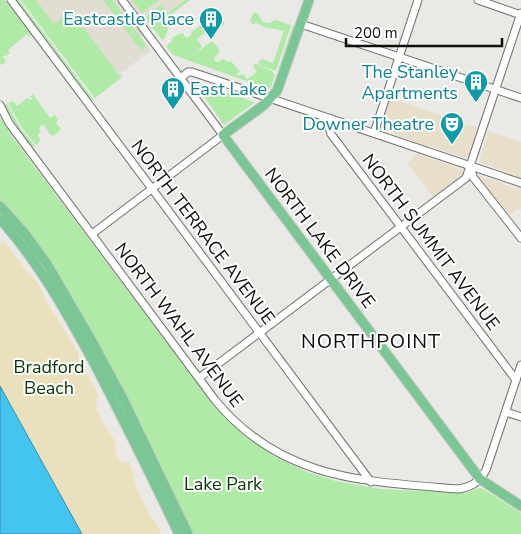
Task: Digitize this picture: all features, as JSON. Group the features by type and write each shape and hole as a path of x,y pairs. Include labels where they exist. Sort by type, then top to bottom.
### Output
{"main road":[{"path":"223,135 270,99 277,91 309,0"},
{"name":"NORTH LAKE DRIVE","path":"223,135 480,479 521,506"},
{"path":"0,206 25,234 47,264 90,338 122,397 188,534"},
{"path":"0,219 40,268 82,340 179,534"}],"street":[{"name":"NORTH TERRACE AVENUE","path":"11,0 370,482"},
{"name":"NORTH LAKE DRIVE","path":"122,0 223,135"},
{"path":"374,133 418,0"},
{"path":"199,378 466,178 521,14 478,0"},
{"path":"301,24 521,98"},
{"path":"181,78 188,72 192,72 521,183"},
{"name":"NORTH WAHL AVENUE","path":"0,105 9,123 233,421 269,448 322,472 370,482 458,489 470,487 480,479"},
{"name":"NORTH SUMMIT AVENUE","path":"332,119 329,127 330,134 516,380"},
{"path":"92,234 223,135"},
{"path":"470,166 473,177 521,238"},
{"path":"480,479 486,470 521,364"},
{"path":"506,412 521,417"}],"shaded area":[{"path":"21,0 190,0 141,37 151,51 121,73 123,76 95,98"},
{"path":"390,98 478,128 469,156 464,158 430,146 427,147 381,129 380,126"},
{"path":"488,131 521,142 521,179 479,162"},
{"path":"417,154 461,169 463,176 434,198 407,163"},
{"path":"478,175 515,188 521,188 521,210 517,209 509,216 476,177"}],"green space":[{"path":"0,0 5,0 32,35 30,37 27,34 8,50 10,52 8,55 1,57 5,59 5,63 0,65"},
{"path":"16,0 19,0 93,99 91,101"},
{"path":"21,0 36,0 54,24 71,11 121,78 95,98"},
{"path":"103,0 112,0 121,11 118,14 121,12 135,30 147,46 141,50"},
{"path":"132,0 159,0 142,13"},
{"path":"185,0 190,0 173,13 165,38 162,40 151,26"},
{"path":"162,4 165,11 150,23 145,18"},
{"path":"219,11 218,15 225,24 220,28 215,25 211,28 212,22 210,18"},
{"path":"254,12 257,13 263,22 269,23 276,20 291,25 276,71 260,65 258,62 262,59 273,63 284,31 264,27 257,23 252,24 250,20"},
{"path":"201,25 206,32 197,39 202,47 192,56 212,41 219,49 219,53 214,58 215,61 218,62 224,59 228,62 231,61 240,72 237,76 243,74 247,79 257,72 253,66 255,63 272,71 275,75 271,87 269,89 173,55 166,46 173,37 182,33 187,38 192,34 191,32"},
{"path":"293,25 295,26 281,69 272,89"},
{"path":"193,81 254,102 254,103 224,125"},
{"path":"33,94 50,118 55,115 58,120 56,123 61,129 51,136 44,125 41,125 39,129 41,132 38,134 40,141 36,145 22,128 8,103 13,101 17,106 27,98 31,100 32,98 29,97"},
{"path":"7,104 21,129 35,146 33,148 13,120 5,105"},
{"name":"Lake Park","path":"0,117 11,135 198,384 224,417 246,437 274,456 307,472 336,481 380,489 465,493 480,488 483,489 521,513 521,534 193,534 190,532 81,315 0,202"}],"sand":[{"name":"Bradford Beach","path":"4,241 39,286 44,298 78,353 78,372 87,374 98,394 96,408 116,443 115,452 120,461 129,463 139,494 161,534 82,534 0,386 0,244"}],"water":[{"path":"0,386 82,534 0,534"}],"place":[{"name":"Eastcastle Place","path":"211,40"},
{"name":"The Stanley Apartments","path":"476,103"},
{"name":"East Lake","path":"173,110"},
{"name":"Downer Theatre","path":"452,145"}],"district":[{"name":"NORTHPOINT","path":"371,341"}]}
